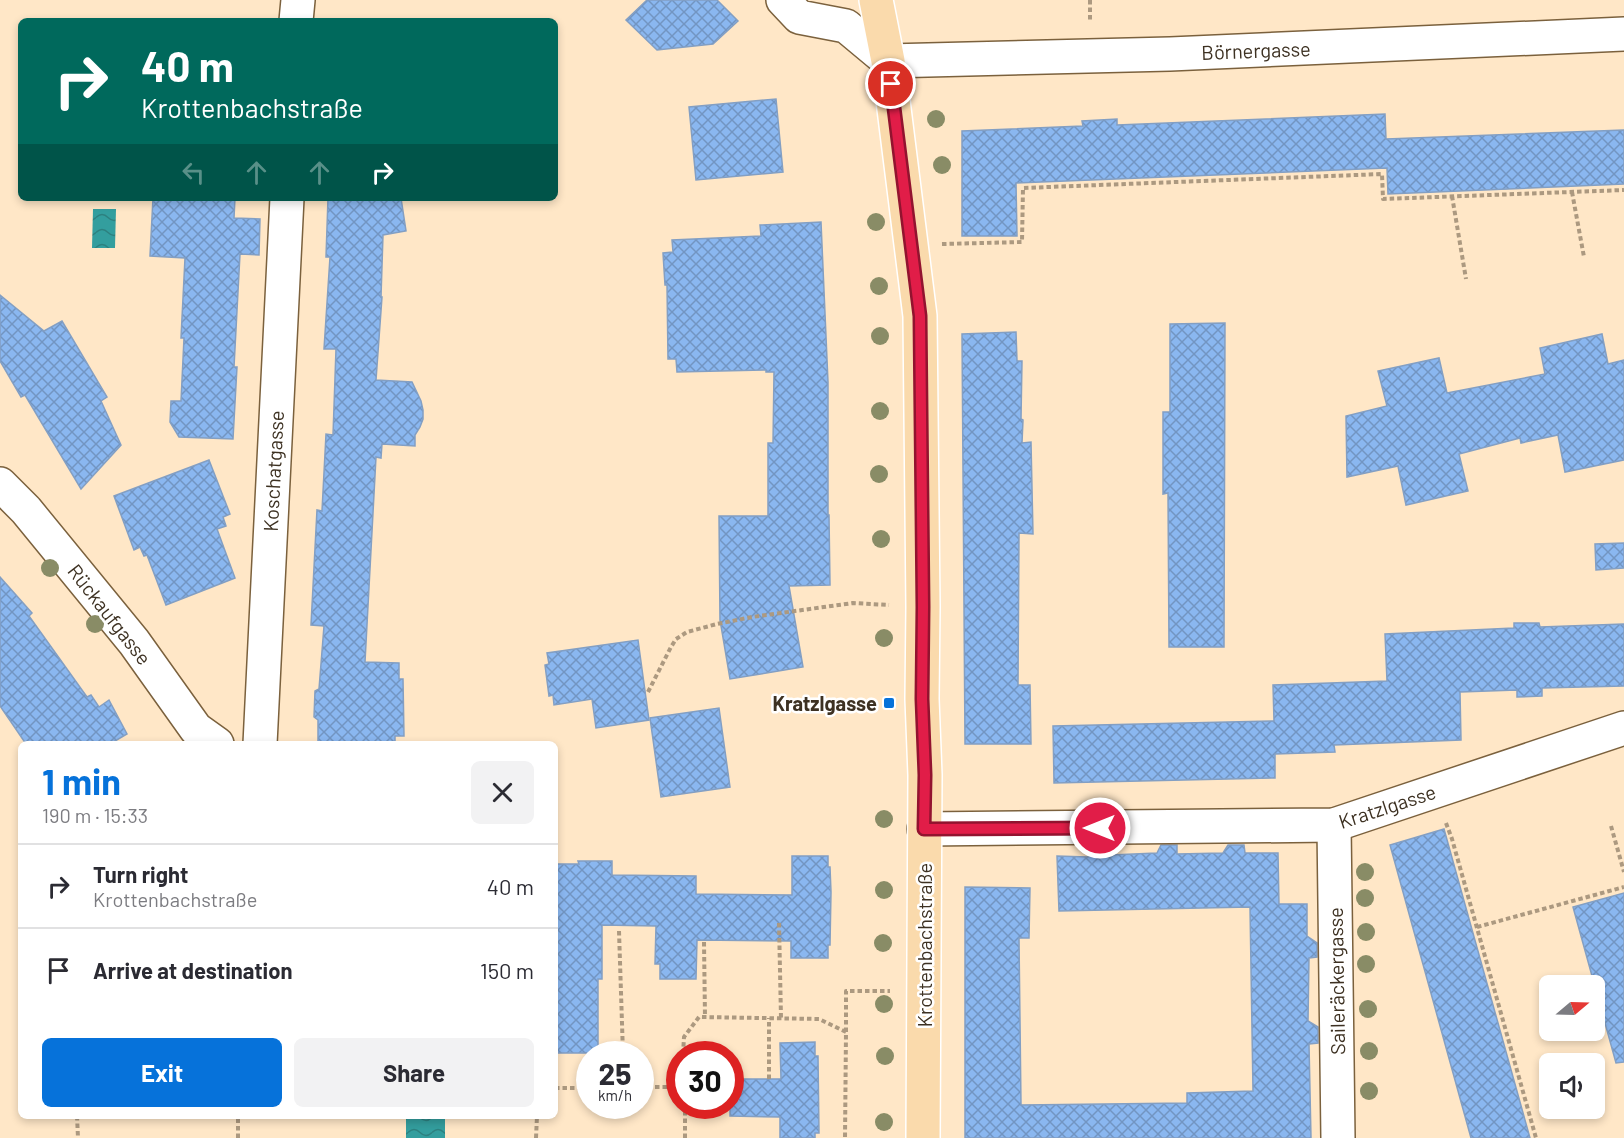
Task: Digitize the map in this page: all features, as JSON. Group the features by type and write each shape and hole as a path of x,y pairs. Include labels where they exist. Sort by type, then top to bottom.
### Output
{"main road":[{"name":"Krottenbachstraße","path":"876,0 888,61 920,316 924,829 923,1138"}],"street":[{"path":"296,18 297,0"},
{"path":"783,0 799,17 846,26 888,61"},
{"name":"Börnergasse","path":"888,61 1170,54 1624,34"},
{"name":"Koschatgasse","path":"260,741 287,201"},
{"name":"Rückaufgasse","path":"0,483 26,510 134,642 196,729 214,741"},
{"name":"Kratzlgasse","path":"924,829 1334,825 1624,728"},
{"name":"Saileräckergasse","path":"1334,825 1338,1138"}],"path":[{"path":"912,244 1022,242 1023,188 1382,174 1383,199 1624,189"},
{"path":"1572,192 1584,256"},
{"path":"1452,196 1466,279"},
{"path":"648,692 671,646 676,639 687,632 752,617 853,603 923,607"},
{"path":"1434,792 1452,839 1536,1138"},
{"path":"1611,826 1624,872"},
{"path":"1477,927 1624,887"},
{"path":"779,923 781,1018"},
{"path":"620,931 623,1041"},
{"path":"704,942 705,1017"},
{"path":"845,1138 846,991 856,991"},
{"path":"684,1041 699,1017 819,1019 846,1032"},
{"path":"769,1079 770,1018"},
{"path":"558,1088 576,1088"},
{"path":"77,1119 78,1138"},
{"path":"238,1119 238,1138"},
{"path":"536,1138 537,1119"},
{"path":"685,1119 685,1138"}],"water":[{"path":"93,209 116,209 115,248 92,248"},
{"path":"406,1119 445,1119 445,1138 406,1138"}],"building":[{"path":"647,0 717,0 738,21 713,44 657,50 626,20"},
{"path":"776,99 783,172 696,180 689,107"},
{"path":"1385,114 1386,139 1624,130 1624,184 1388,194 1387,168 1016,183 1017,236 962,236 962,131 1083,126 1082,121 1117,119 1117,125"},
{"path":"153,201 235,201 234,218 260,219 259,255 240,254 233,439 179,437 170,422 171,401 181,401 185,258 150,256"},
{"path":"328,201 401,201 406,231 383,235 382,297 376,380 412,382 421,401 423,419 415,435 415,446 382,444 381,458 376,457 365,662 399,663 399,679 403,679 404,736 395,736 395,741 318,741 318,720 314,717 315,691 319,689 324,626 311,625 317,510 322,511 326,434 333,435 336,349 324,349 330,257 326,257"},
{"path":"821,222 828,382 830,585 789,586 803,667 730,679 720,620 719,516 768,516 768,443 773,443 774,372 766,372 766,370 677,372 676,359 668,359 667,285 665,285 663,253 673,252 672,240 761,236 760,225"},
{"path":"0,295 44,331 62,321 107,397 101,401 121,445 81,489 25,395 21,397 0,361"},
{"path":"1225,323 1224,647 1169,647 1168,493 1163,494 1163,412 1170,412 1170,324"},
{"path":"1016,332 1017,361 1022,361 1022,443 1031,442 1033,534 1019,533 1018,685 1030,685 1031,744 965,744 962,334"},
{"path":"1602,334 1608,364 1624,360 1624,460 1565,472 1558,435 1521,443 1520,438 1459,454 1468,491 1406,505 1398,466 1347,477 1346,416 1387,406 1378,371 1439,358 1447,393 1545,374 1540,348"},
{"path":"209,460 230,514 223,517 226,526 217,529 235,578 166,605 147,555 144,556 140,547 134,550 114,496"},
{"path":"1624,543 1624,568 1596,570 1595,544"},
{"path":"0,577 32,613 29,616 87,697 91,695 99,707 109,700 127,734 115,741 24,741 0,706"},
{"path":"1514,623 1539,623 1540,627 1624,624 1624,686 1542,688 1542,696 1517,697 1517,690 1460,692 1461,740 1334,745 1335,752 1275,754 1275,778 1054,783 1053,726 1274,721 1273,685 1387,681 1385,634 1514,628"},
{"path":"638,640 649,720 596,728 592,699 554,705 553,695 549,696 545,665 549,664 547,653"},
{"path":"719,708 730,787 661,797 650,718"},
{"path":"1444,829 1530,1138 1471,1138 1390,845"},
{"path":"1161,845 1177,845 1177,854 1223,853 1228,845 1244,845 1245,853 1278,853 1279,904 1307,904 1307,936 1317,943 1317,957 1309,958 1308,1021 1318,1027 1318,1043 1309,1044 1311,1138 965,1138 965,887 1030,888 1029,938 1019,938 1021,1105 1187,1103 1187,1093 1253,1091 1250,907 1059,911 1057,856 1088,857 1096,846 1110,846 1110,855 1157,853"},
{"path":"792,856 828,856 831,892 828,958 791,958 791,941 697,940 696,979 660,979 660,964 655,964 656,926 602,925 602,979 598,979 598,1041 576,1041 576,1053 558,1053 558,864 579,864 578,861 612,861 612,875 696,876 696,894 792,895"},
{"path":"1624,893 1624,1062 1616,1063 1605,1023 1605,975 1592,975 1573,907"},
{"path":"815,1042 815,1056 818,1056 819,1133 815,1133 815,1138 780,1138 780,1117 744,1116 744,1079 781,1079 780,1043"}],"place":[{"name":"Kratzlgasse","path":"889,703"}],"route":[{"path":"891,84 920,316 924,829 1100,828"}]}
